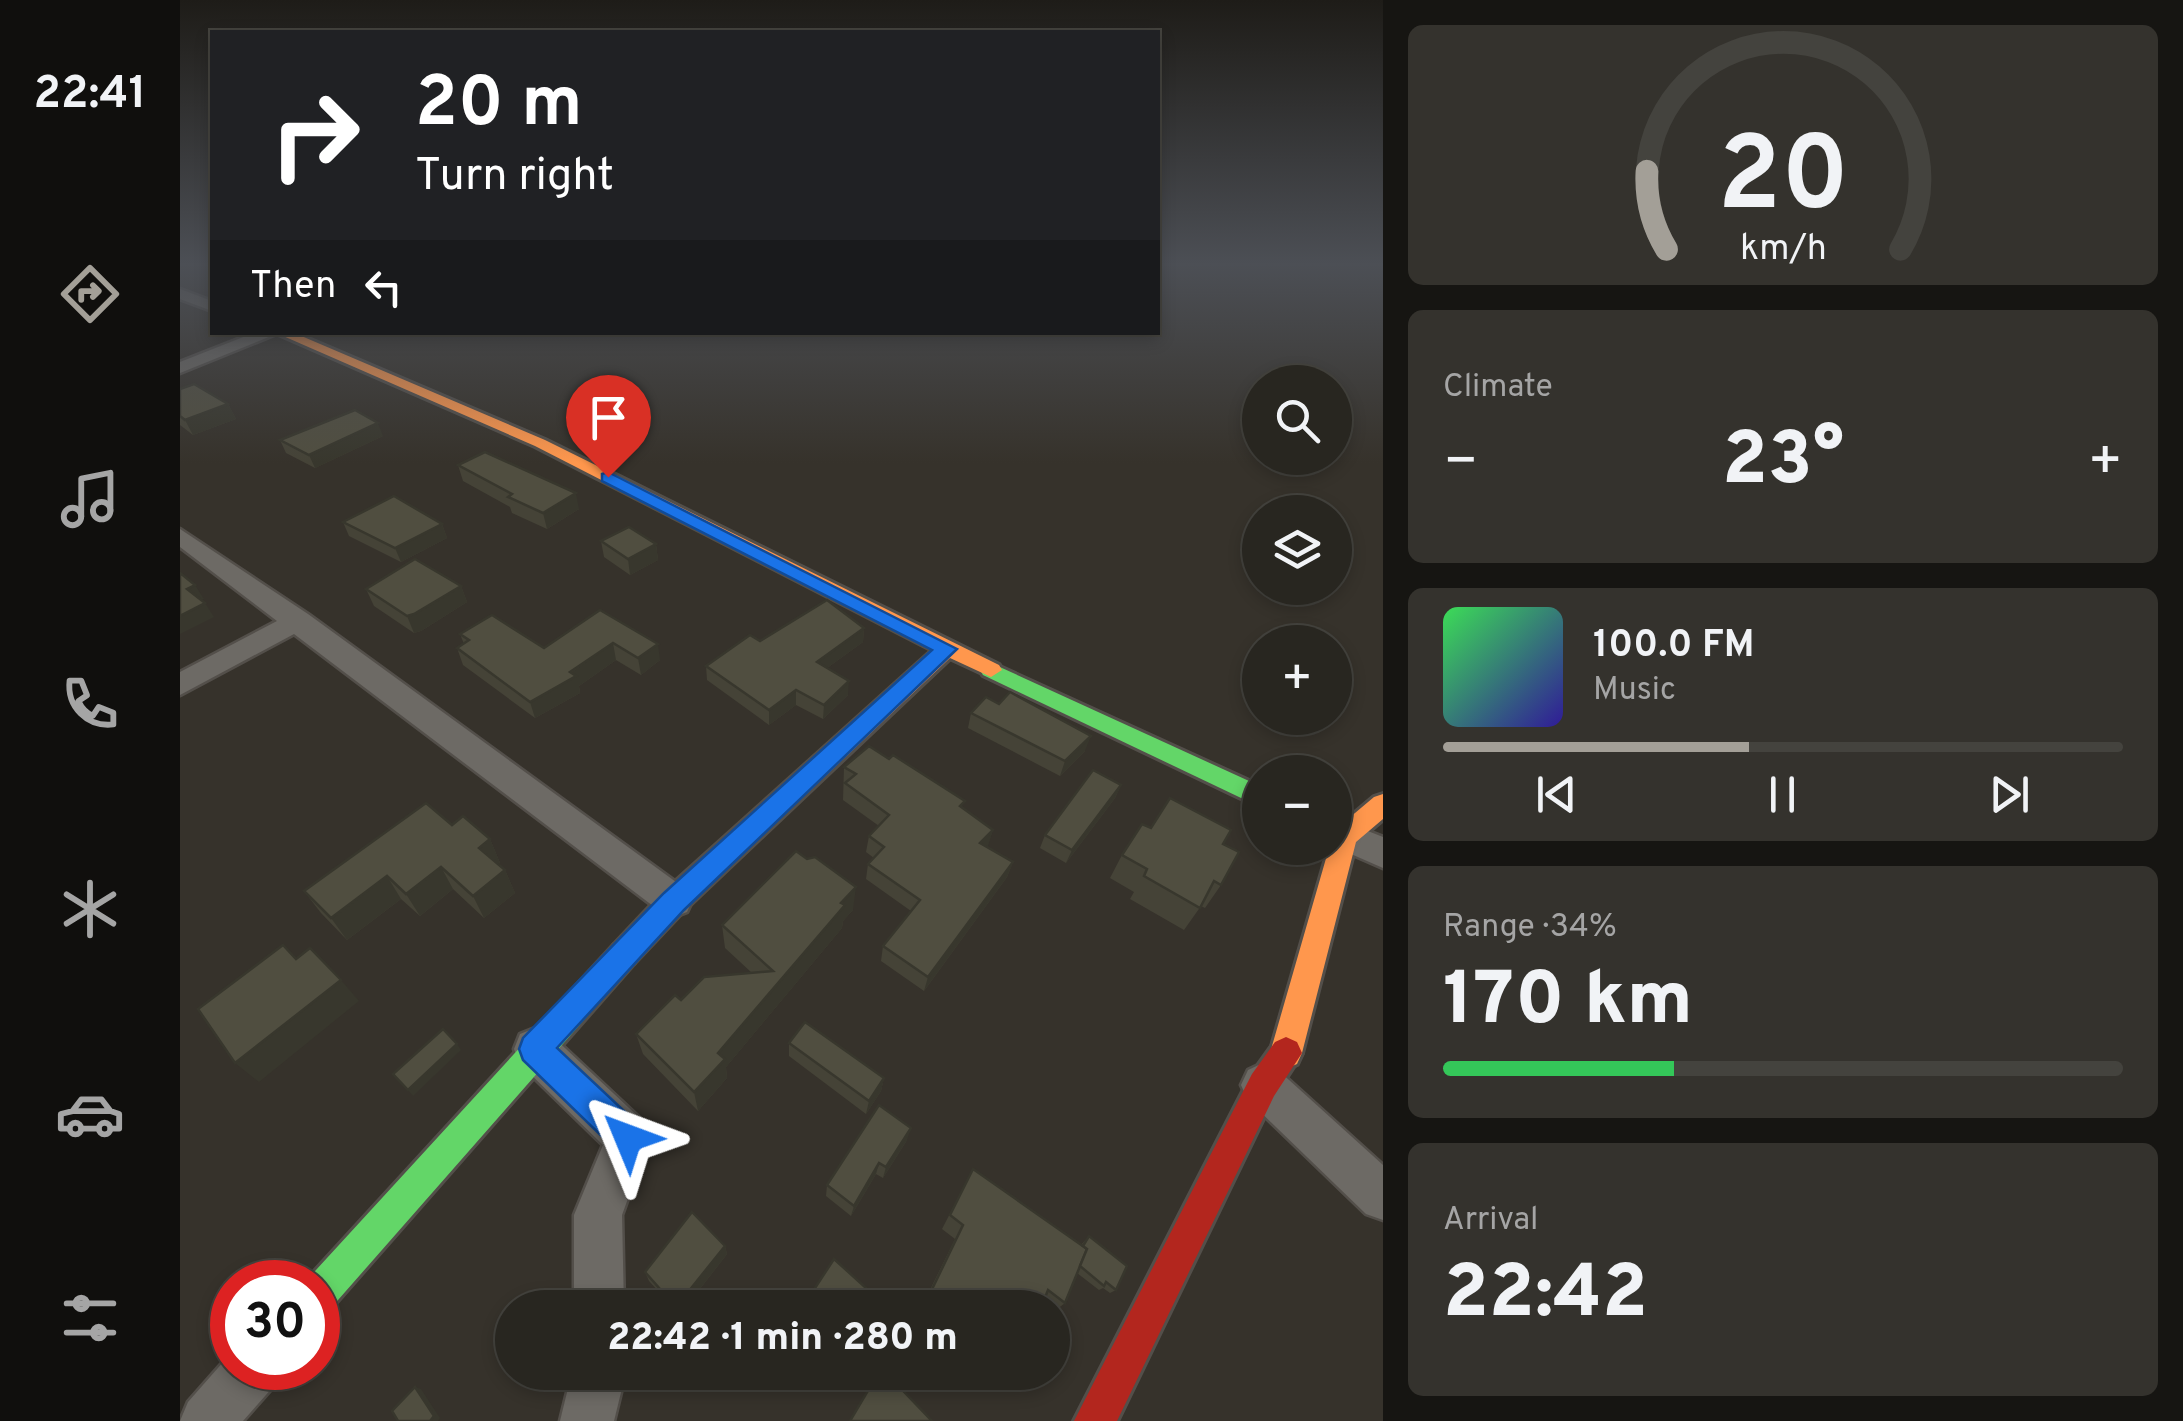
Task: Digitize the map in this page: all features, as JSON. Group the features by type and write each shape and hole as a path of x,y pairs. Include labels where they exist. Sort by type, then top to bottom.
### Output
{"street":[{"path":"180,368 269,335"},
{"path":"284,335 540,443 947,649 1242,789"},
{"path":"180,536 300,620 674,901"},
{"path":"180,685 300,620"},
{"path":"340,1270 534,1049 674,901 947,649"},
{"path":"1352,826 1383,804"},
{"path":"1352,840 1383,854"},
{"path":"1095,1421 1263,1084 1288,1051 1333,865"},
{"path":"534,1049 628,1138 598,1214 598,1290"},
{"path":"1263,1084 1383,1198"},
{"path":"207,1421 234,1390"},
{"path":"587,1421 595,1390"}],"building":[{"path":"194,384 228,404 185,420 180,416 180,389"},
{"path":"355,410 378,423 309,455 280,440"},
{"path":"485,452 576,493 543,513 508,497 512,494 458,465"},
{"path":"394,496 442,524 395,548 343,522"},
{"path":"629,527 656,544 628,559 601,541"},
{"path":"415,559 461,586 407,616 366,589"},
{"path":"180,573 195,585 187,589 205,603 180,616"},
{"path":"827,600 864,628 817,662 849,681 824,705 796,690 769,710 706,666 750,635 760,641"},
{"path":"600,610 658,644 638,658 613,643 570,672 576,676 530,702 457,648 469,640 460,634 492,615 544,648"},
{"path":"1010,692 1091,736 1065,761 971,713 986,697 999,704"},
{"path":"869,746 889,759 893,755 965,801 960,806 993,830 980,843 1013,862 928,977 883,946 920,900 868,864 884,847 869,836 889,815 845,783 856,774 844,767"},
{"path":"1093,770 1121,785 1072,850 1045,835"},
{"path":"1170,798 1231,830 1223,844 1239,852 1221,885 1214,881 1200,908 1144,876 1147,869 1122,855 1142,824 1151,828"},
{"path":"426,803 452,825 463,816 490,839 479,848 505,870 473,896 441,867 406,894 387,876 331,918 304,891"},
{"path":"796,851 807,859 815,857 856,887 841,903 845,905 718,1053 725,1059 694,1092 636,1034 675,995 681,1000 704,977 773,971 722,925"},
{"path":"283,945 296,959 310,948 341,980 235,1063 198,1009"},
{"path":"805,1022 884,1078 869,1101 789,1043"},
{"path":"443,1029 457,1044 408,1090 393,1074"},
{"path":"879,1105 911,1128 886,1167 879,1163 854,1206 827,1185"},
{"path":"973,1169 1087,1249 1070,1291 932,1290 963,1225 950,1215"},
{"path":"692,1212 725,1246 690,1290 661,1290 645,1272"},
{"path":"1089,1236 1127,1266 1116,1290 1106,1282 1104,1286 1080,1266"},
{"path":"834,1259 868,1290 817,1290"},
{"path":"415,1387 434,1416 430,1421 398,1421 392,1411"},
{"path":"868,1390 902,1390 932,1421 850,1421"}],"traffic: fast":[{"path":"991,670 1242,789"},
{"path":"340,1270 624,954"}],"traffic: slow":[{"path":"287,335 540,443 991,670"},
{"path":"624,954 674,901 947,649"},
{"path":"1286,1053 1345,837 1383,804"}],"traffic: jam":[{"path":"1095,1421 1263,1085 1286,1053"}],"route":[{"path":"608,477 947,649 674,901 534,1049 560,1069 628,1138"}]}
